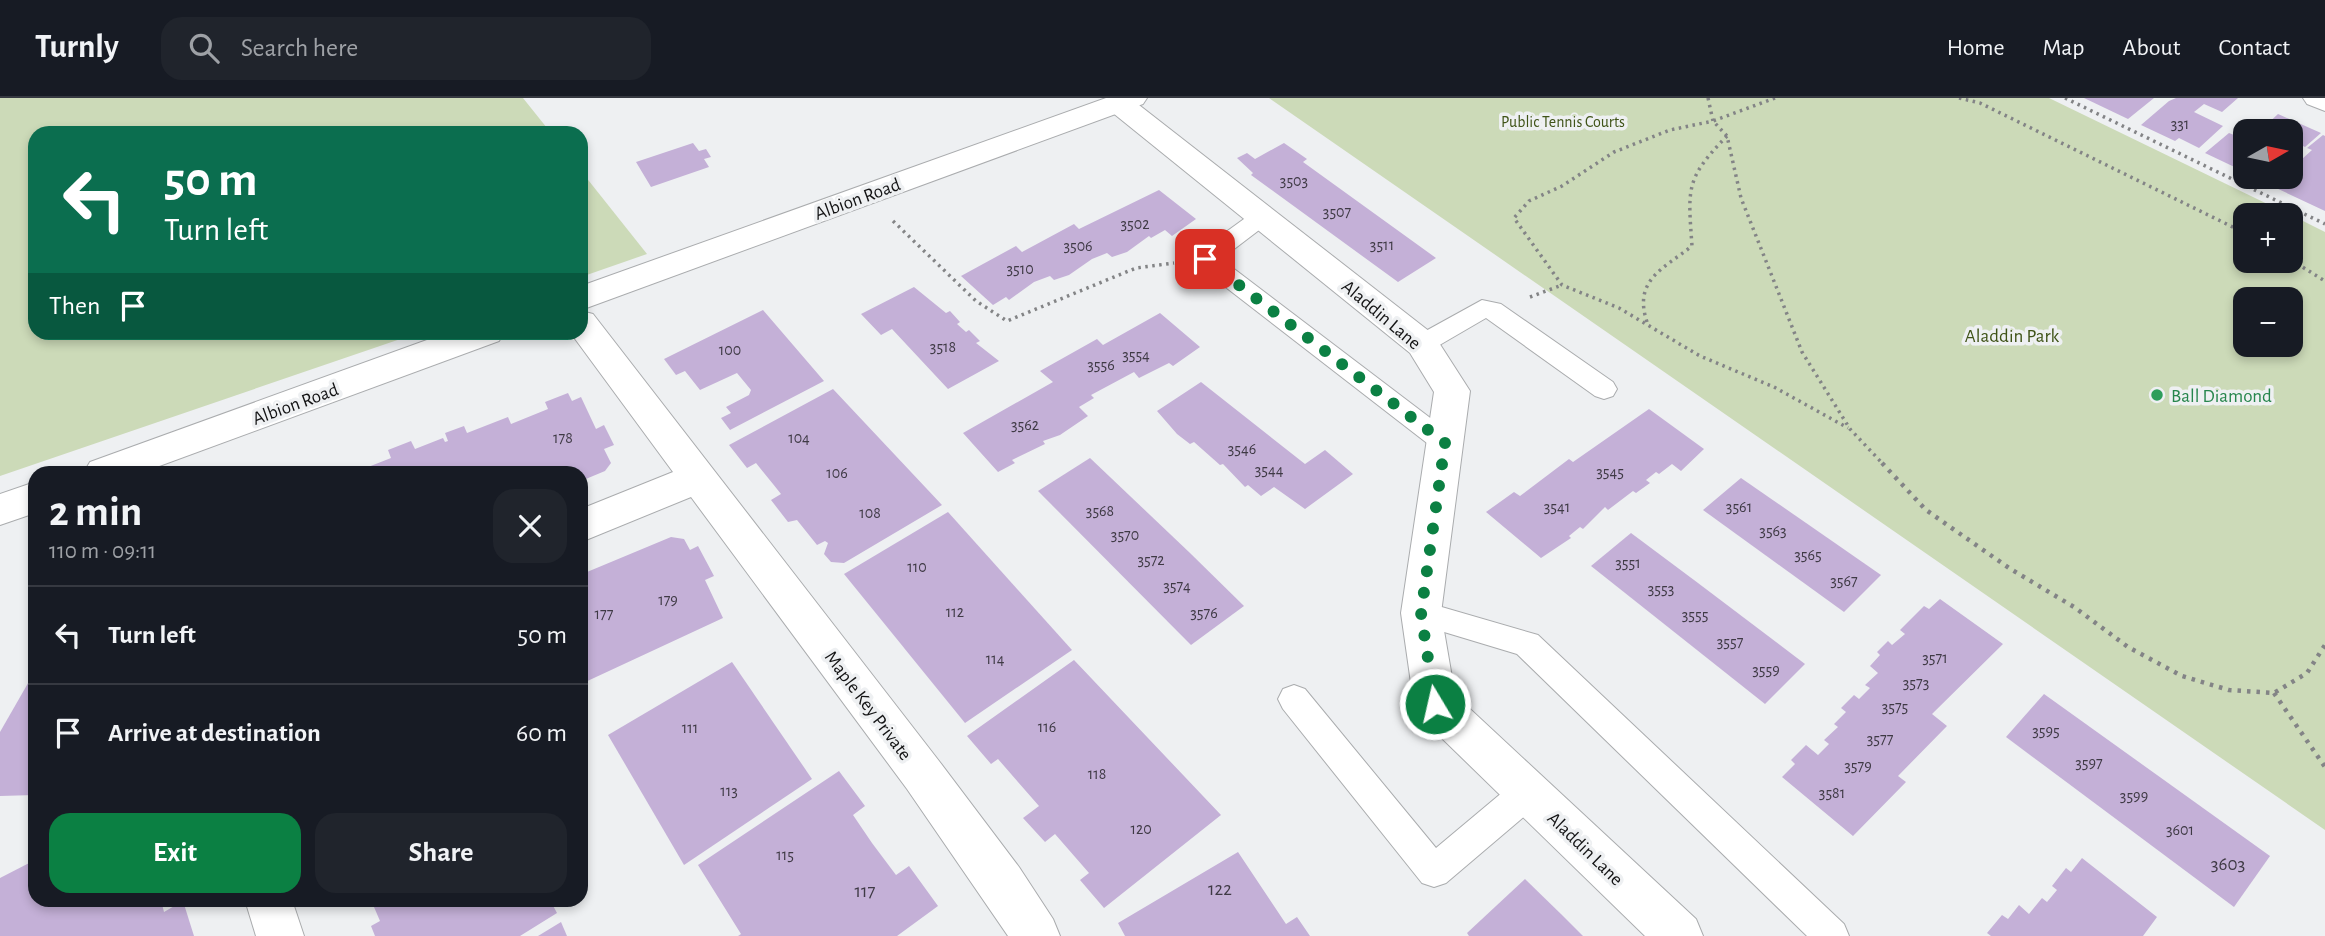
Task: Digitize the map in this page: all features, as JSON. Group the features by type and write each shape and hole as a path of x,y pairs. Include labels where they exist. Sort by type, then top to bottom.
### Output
{"street":[{"path":"2317,98 2325,102"},
{"name":"Aladdin Lane","path":"1126,101 1422,344 1452,391 1421,613 1435,704 1679,936"},
{"name":"Albion Road","path":"588,295 1126,101"},
{"name":"Maple Key Private","path":"588,332 947,807 1002,883 1036,936"},
{"name":"Albion Road","path":"119,466 465,340"},
{"path":"588,523 697,478"},
{"path":"0,510 28,500"},
{"path":"271,907 280,936"}],"lane":[{"path":"1263,216 1205,259 1445,443"},
{"path":"1422,344 1482,309 1492,310 1604,389"},
{"path":"1421,613 1527,644 1832,936"},
{"path":"1294,698 1434,871 1528,792"}],"path":[{"path":"1708,98 1713,121 1727,136 1741,198 1785,316 1802,352 1827,388 1850,429 1926,510 2009,568 2074,607 2128,647 2182,676 2229,690 2274,693 2307,674 2325,645"},
{"path":"1775,98 1713,121 1696,123 1630,145 1602,159 1563,185 1522,204 1514,218 1523,234 1554,266 1562,285 1647,323 1700,356 1774,387 1850,429"},
{"path":"1959,98 1980,103 2233,227"},
{"path":"2065,98 2325,224"},
{"path":"1647,323 1640,307 1643,292 1658,268 1692,246 1687,193 1697,166 1727,136"},
{"path":"888,215 904,234 976,301 1007,321 1136,268 1205,259"},
{"path":"2303,267 2325,281"},
{"path":"2274,693 2325,767"}],"green space":[{"path":"0,98 523,98 545,126 28,126 28,340 398,340 0,476"},
{"name":"Aladdin Park","path":"1269,98 2049,98 2265,203 2233,203 2233,273 2303,273 2303,221 2325,232 2325,830"},
{"path":"588,180 647,254 588,275"}],"building":[{"path":"2084,98 2154,98 2128,119"},
{"path":"2176,98 2238,98 2222,112 2204,104 2194,112 2223,126 2199,148 2179,138 2175,141 2141,125"},
{"path":"2278,114 2289,119 2273,119"},
{"path":"2303,125 2321,133 2303,146"},
{"path":"2229,133 2233,135 2233,166 2205,153"},
{"path":"2325,136 2325,211 2278,189 2303,189 2303,158 2312,150 2307,148"},
{"path":"693,143 699,151 706,149 711,157 704,159 709,167 651,187 636,162"},
{"path":"1284,143 1307,159 1303,162 1436,258 1398,282 1251,175 1253,173 1237,158 1247,153 1255,159"},
{"path":"1159,190 1196,219 1172,236 1165,230 1151,238 1149,236 1127,252 1112,257 1107,253 1092,259 1069,275 1054,280 1050,276 1034,282 1009,300 1006,297 993,305 961,276 1016,246 1022,252 1074,224 1079,229"},
{"path":"914,287 946,313 950,311 960,322 957,324 966,332 969,330 980,341 976,343 999,361 948,389 892,329 881,335 861,314"},
{"path":"763,310 824,381 730,430 721,418 731,413 726,407 749,395 751,390 737,373 700,390 685,371 676,375 664,359"},
{"path":"1160,313 1200,347 1173,366 1169,363 1139,378 1134,372 1091,395 1094,398 1079,407 1088,416 1060,435 1043,441 1045,444 1012,460 1015,463 998,472 963,433 1053,382 1040,371 1097,339 1103,345"},
{"path":"1201,382 1305,464 1325,450 1353,474 1305,509 1274,487 1261,496 1248,485 1245,487 1223,464 1220,465 1194,442 1190,444 1177,434 1157,411"},
{"path":"833,389 942,505 844,563 831,562 824,554 828,543 825,541 817,545 797,520 788,522 771,500 781,494 756,463 747,468 729,445"},
{"path":"568,393 572,401 581,397 596,429 604,425 614,445 604,449 611,463 605,471 588,478 588,466 371,466 391,458 388,450 411,441 415,449 443,438 445,442 448,441 445,433 464,426 467,433 508,417 511,424 548,409 545,402"},
{"path":"1649,409 1704,449 1681,471 1672,464 1659,474 1656,472 1646,480 1650,483 1636,493 1633,491 1608,510 1605,507 1583,529 1580,527 1569,536 1571,538 1541,558 1486,512 1514,492 1520,496 1569,459 1573,462"},
{"path":"1090,458 1244,606 1191,645 1038,491"},
{"path":"1741,478 1881,575 1844,612 1703,510"},
{"path":"948,512 1072,650 965,723 844,574"},
{"path":"1631,533 1805,664 1765,704 1591,566"},
{"path":"671,537 684,539 690,550 698,546 714,576 705,580 723,618 588,681 588,572"},
{"path":"1940,599 2003,644 1932,714 1947,726 1898,776 1906,782 1853,836 1782,777 1795,764 1791,760 1806,745 1818,755 1829,744 1824,740 1838,727 1834,724 1846,712 1841,708 1854,695 1859,699 1870,688 1865,685 1878,673 1870,666 1880,655 1877,652 1888,641 1892,645 1905,634 1900,630 1924,606 1929,609"},
{"path":"1074,660 1221,815 1104,908 1080,880 1089,873 1055,834 1045,842 1023,818 1039,806 998,759 991,764 967,736"},
{"path":"732,662 812,779 684,865 608,735"},
{"path":"28,683 28,795 0,796 0,732"},
{"path":"2044,694 2270,856 2234,907 2006,737"},
{"path":"839,771 865,806 853,815 872,843 896,875 909,866 938,906 897,936 738,936 741,934 698,865"},
{"path":"1238,852 1286,924 1297,917 1310,936 1125,936 1118,923"},
{"path":"2082,858 2157,917 2143,936 1991,936 1987,933 2002,915 2008,919 2019,905 2029,914 2042,898 2047,902 2057,890 2052,886 2066,868 2071,872"},
{"path":"28,864 28,907 163,907 164,912 173,907 185,907 194,936 0,936 0,878"},
{"path":"1525,879 1583,936 1469,936 1467,933"},
{"path":"374,907 554,907 557,913 520,936 375,936 371,926 380,921"},
{"path":"561,922 567,936 538,936"}],"place":[{"name":"Ball Diamond","path":"2157,395"}],"route":[{"path":"1205,259 1445,443 1421,613 1435,704"}],"park label":[{"name":"Public Tennis Courts","path":"1563,121"}]}
